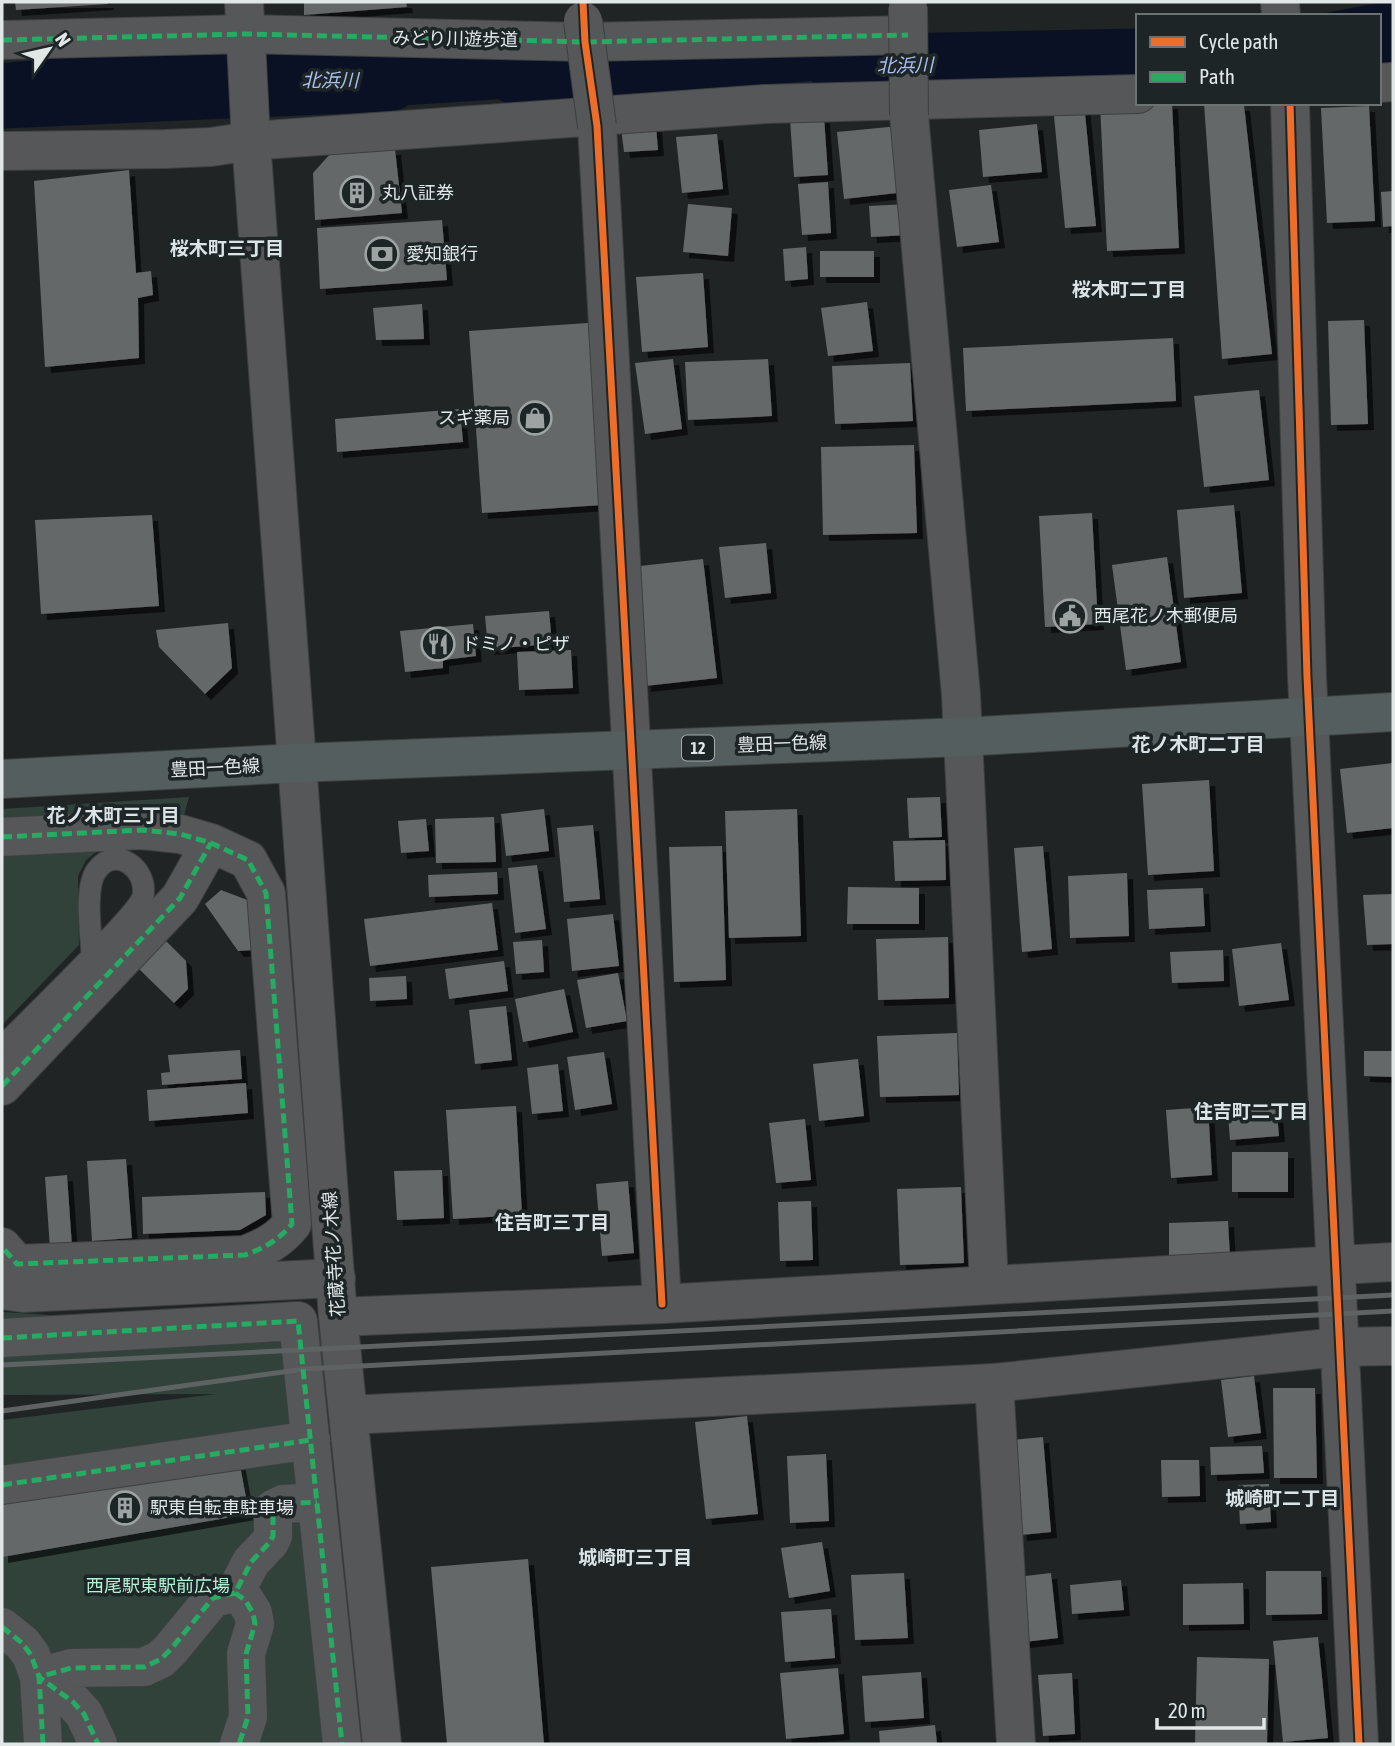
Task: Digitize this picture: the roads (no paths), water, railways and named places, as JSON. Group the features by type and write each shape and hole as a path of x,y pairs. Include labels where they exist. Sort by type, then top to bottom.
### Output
{"main road":[{"name":"豊田一色線","path":"2,779 296,763 963,737 1393,712"}],"street":[{"name":"みどり川遊歩道","path":"2,40 246,25 908,15"},
{"path":"908,15 909,115 963,737 989,1284"},
{"path":"583,21 597,126 662,1304"},
{"name":"花蔵寺花ノ木線","path":"246,25 250,127 338,1317 382,1744"},
{"path":"2,151 211,147 250,127 766,104 1136,94"},
{"path":"1290,105 1309,716 1359,1744"},
{"path":"2,837 142,830 180,834 211,843 248,860 266,893 292,1224 282,1236 245,1255 17,1264 2,1247"},
{"path":"2,1086 180,898 211,843"},
{"path":"338,1317 662,1304 1393,1262"},
{"path":"2,1287 8,1291 23,1293 336,1278"},
{"path":"2,1338 298,1321 342,1744"},
{"path":"348,1415 994,1382 1339,1347 1393,1346"},
{"path":"994,1382 1016,1744"},
{"path":"2,1485 311,1440"},
{"path":"40,1677 71,1668 144,1667 161,1659 213,1598 235,1593 251,1562 271,1542 273,1509 283,1504 317,1502"},
{"path":"235,1593 253,1613 255,1624 246,1654 248,1717 239,1744"},
{"path":"2,1628 22,1643 31,1655 40,1677 43,1744"},
{"path":"40,1677 74,1702 84,1714 98,1744"}],"lane":[{"path":"2,1047 92,954"}],"water":[{"path":"1393,2 1393,62 1381,63 1381,14 1320,14"},
{"name":"北浜川","path":"1136,32 1136,76 953,83 951,39"},
{"name":"北浜川","path":"901,47 901,74 623,96 619,61"},
{"path":"176,49 192,109 2,124 2,63"},
{"name":"北浜川","path":"298,50 573,61 579,94 304,112"}],"waterway":[{"name":"北浜川","path":"841,67 1136,61"},
{"name":"北浜川","path":"519,74 710,69"},
{"name":"北浜川","path":"2,96 389,79"}],"railway":[{"path":"2,1365 1393,1295"},
{"path":"2,1411 305,1369 1393,1311"}],"place":[{"name":"丸八証券","path":"357,193"},
{"name":"愛知銀行","path":"382,254"},
{"name":"スギ薬局","path":"535,418"},
{"name":"西尾花ノ木郵便局","path":"1070,616"},
{"name":"ドミノ・ピザ","path":"438,644"},
{"name":"駅東自転車駐車場","path":"125,1508"}],"district":[{"name":"桜木町三丁目","path":"227,248"},
{"name":"桜木町二丁目","path":"1129,289"},
{"name":"花ノ木町二丁目","path":"1198,744"},
{"name":"花ノ木町三丁目","path":"113,815"},
{"name":"住吉町二丁目","path":"1251,1111"},
{"name":"住吉町三丁目","path":"552,1222"},
{"name":"城崎町二丁目","path":"1282,1498"},
{"name":"城崎町三丁目","path":"635,1557"}],"park label":[{"name":"西尾駅東駅前広場","path":"158,1586"}]}
